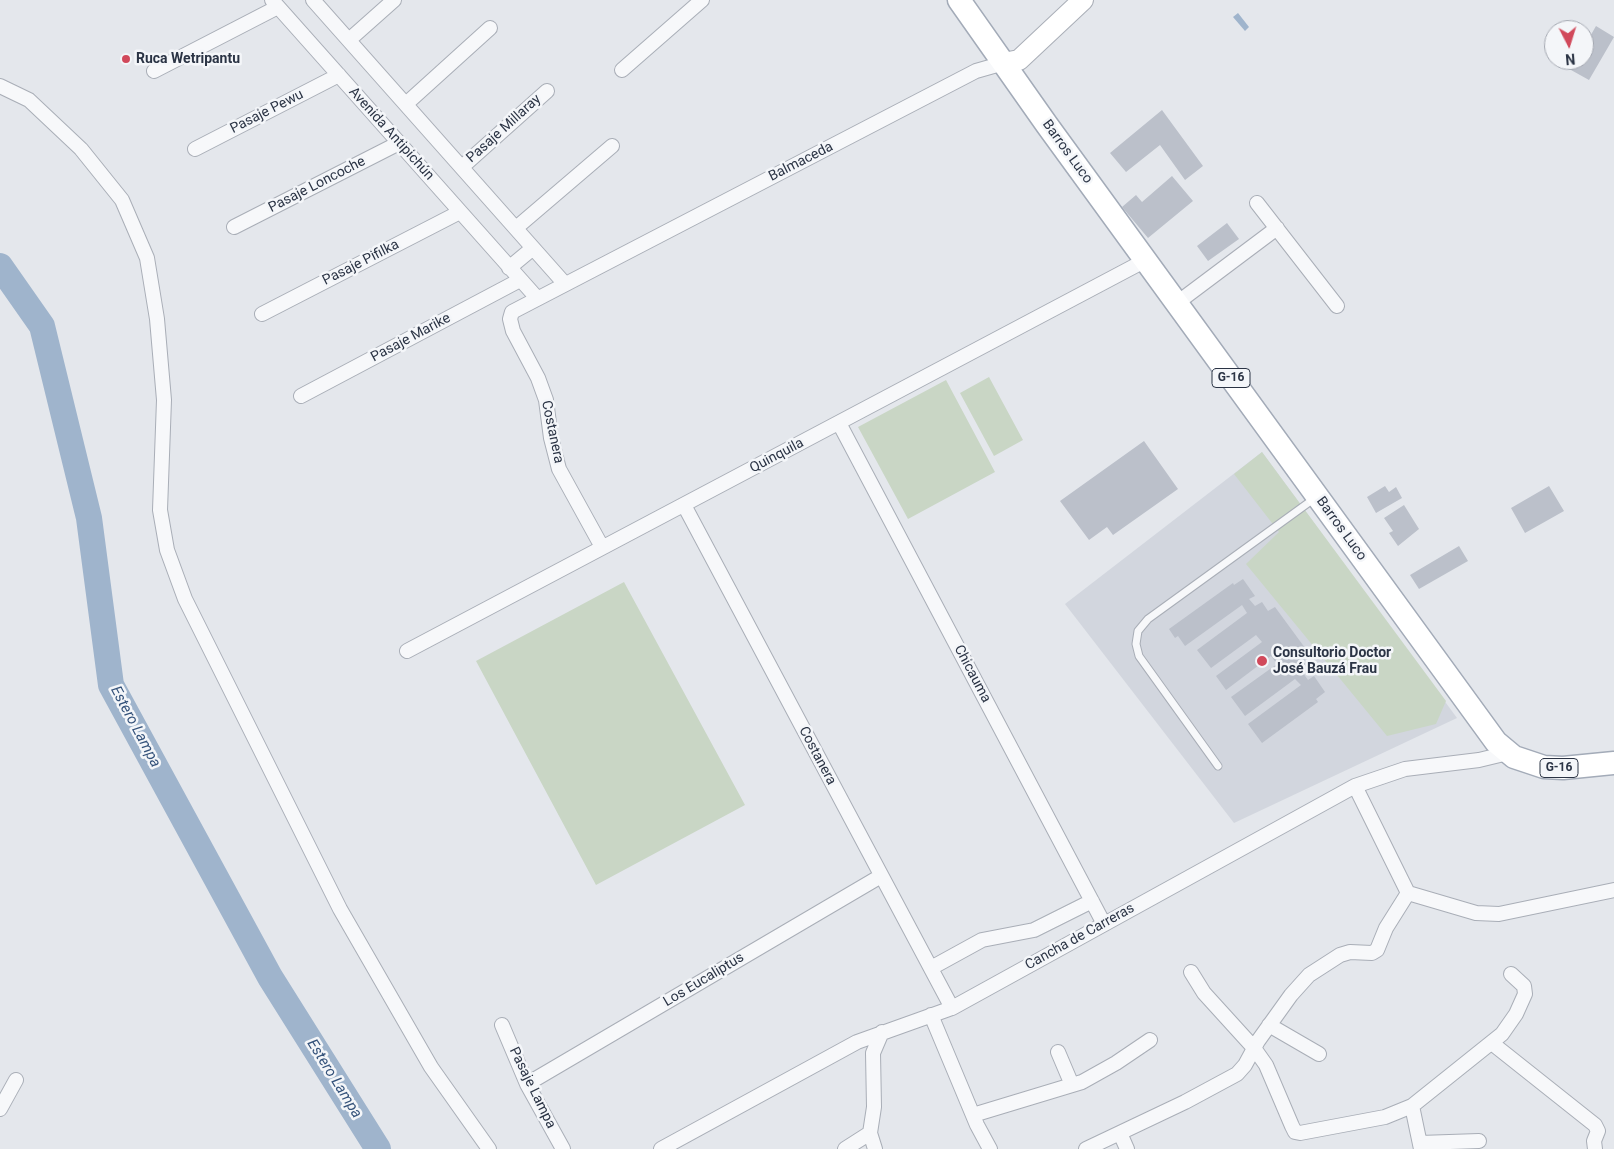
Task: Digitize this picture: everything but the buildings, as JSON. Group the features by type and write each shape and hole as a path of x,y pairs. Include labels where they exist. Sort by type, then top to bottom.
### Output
{"main road":[{"name":"Barros Luco","path":"959,0 1496,742 1508,753"},
{"name":"G-16","path":"1508,753 1524,762 1544,767 1563,768 1614,763"}],"street":[{"path":"314,0 565,284"},
{"path":"349,40 394,0"},
{"path":"622,70 702,0"},
{"name":"Balmaceda","path":"511,315 515,310 537,298 976,71 1019,60 1083,0"},
{"path":"154,71 274,2"},
{"name":"Avenida Antipichún","path":"274,2 537,298"},
{"path":"406,104 490,28"},
{"name":"Pasaje Pewu","path":"195,149 339,75"},
{"path":"0,86 28,100 35,106 81,149 122,200 147,258 157,319 164,400 160,510 167,550 185,599 340,909 431,1067 490,1149"},
{"name":"Pasaje Millaray","path":"462,167 547,91"},
{"name":"Pasaje Loncoche","path":"234,227 399,143"},
{"path":"516,228 612,146"},
{"path":"1258,203 1337,306"},
{"name":"Pasaje Pifilka","path":"262,314 460,212"},
{"path":"1177,303 1277,228"},
{"path":"509,268 534,248"},
{"name":"Quinquila","path":"407,651 1146,260"},
{"name":"Pasaje Marike","path":"301,396 520,280"},
{"name":"Costanera","path":"511,315 513,331 538,378 546,400 551,438 559,469 602,547"},
{"name":"Chicauma","path":"839,424 1104,924"},
{"name":"Costanera","path":"684,505 952,1008"},
{"name":"Cancha de Carreras","path":"661,1149 841,1050 882,1032 952,1008 1355,786 1405,769 1479,760 1508,753"},
{"path":"1355,786 1408,894 1476,913 1499,914 1614,890"},
{"name":"Los Eucaliptus","path":"528,1084 881,876"},
{"path":"1086,1149 1185,1102 1236,1074 1245,1065 1254,1048 1291,994 1309,975 1331,959 1350,952 1372,953 1377,950 1386,928 1408,894"},
{"path":"931,968 982,940 1034,930 1092,901"},
{"path":"1191,972 1213,1004 1254,1048 1272,1074 1295,1132 1326,1129 1385,1117 1412,1106 1493,1044 1510,1023 1525,994 1524,986 1511,974"},
{"path":"931,1015 973,1115 990,1149"},
{"name":"Pasaje Lampa","path":"502,1025 528,1084 563,1149"},
{"path":"1269,1025 1319,1054"},
{"path":"875,1149 870,1133 874,1106 873,1053 882,1032"},
{"path":"973,1115 1072,1085 1104,1071 1150,1040"},
{"path":"1493,1044 1595,1125 1598,1131 1593,1144 1595,1149"},
{"path":"1058,1052 1072,1085"},
{"path":"0,1109 16,1080"},
{"path":"1412,1106 1420,1146 1479,1141"},
{"path":"844,1149 870,1133"},
{"path":"1120,1133 1127,1149"}],"lane":[{"path":"1218,766 1139,656 1136,644 1138,631 1148,620 1317,496"}],"shaded area":[{"name":"Consultorio Doctor José Bauzá Frau","path":"1262,452 1457,718 1234,823 1065,604"}],"green space":[{"path":"989,377 1023,440 994,456 960,393"},
{"path":"946,380 995,472 908,519 858,427"},
{"path":"1262,452 1446,701 1436,724 1387,736 1246,564 1279,532 1234,474"},
{"path":"624,582 745,805 596,885 476,661"}],"water":[{"path":"1238,13 1249,27 1245,31 1233,17"}],"waterway":[{"name":"Estero Lampa","path":"0,266 42,326 89,518 111,685 270,977 378,1149"}],"place":[{"name":"Ruca Wetripantu","path":"126,59"},
{"name":"Consultorio Doctor José Bauzá Frau","path":"1262,661"}]}
